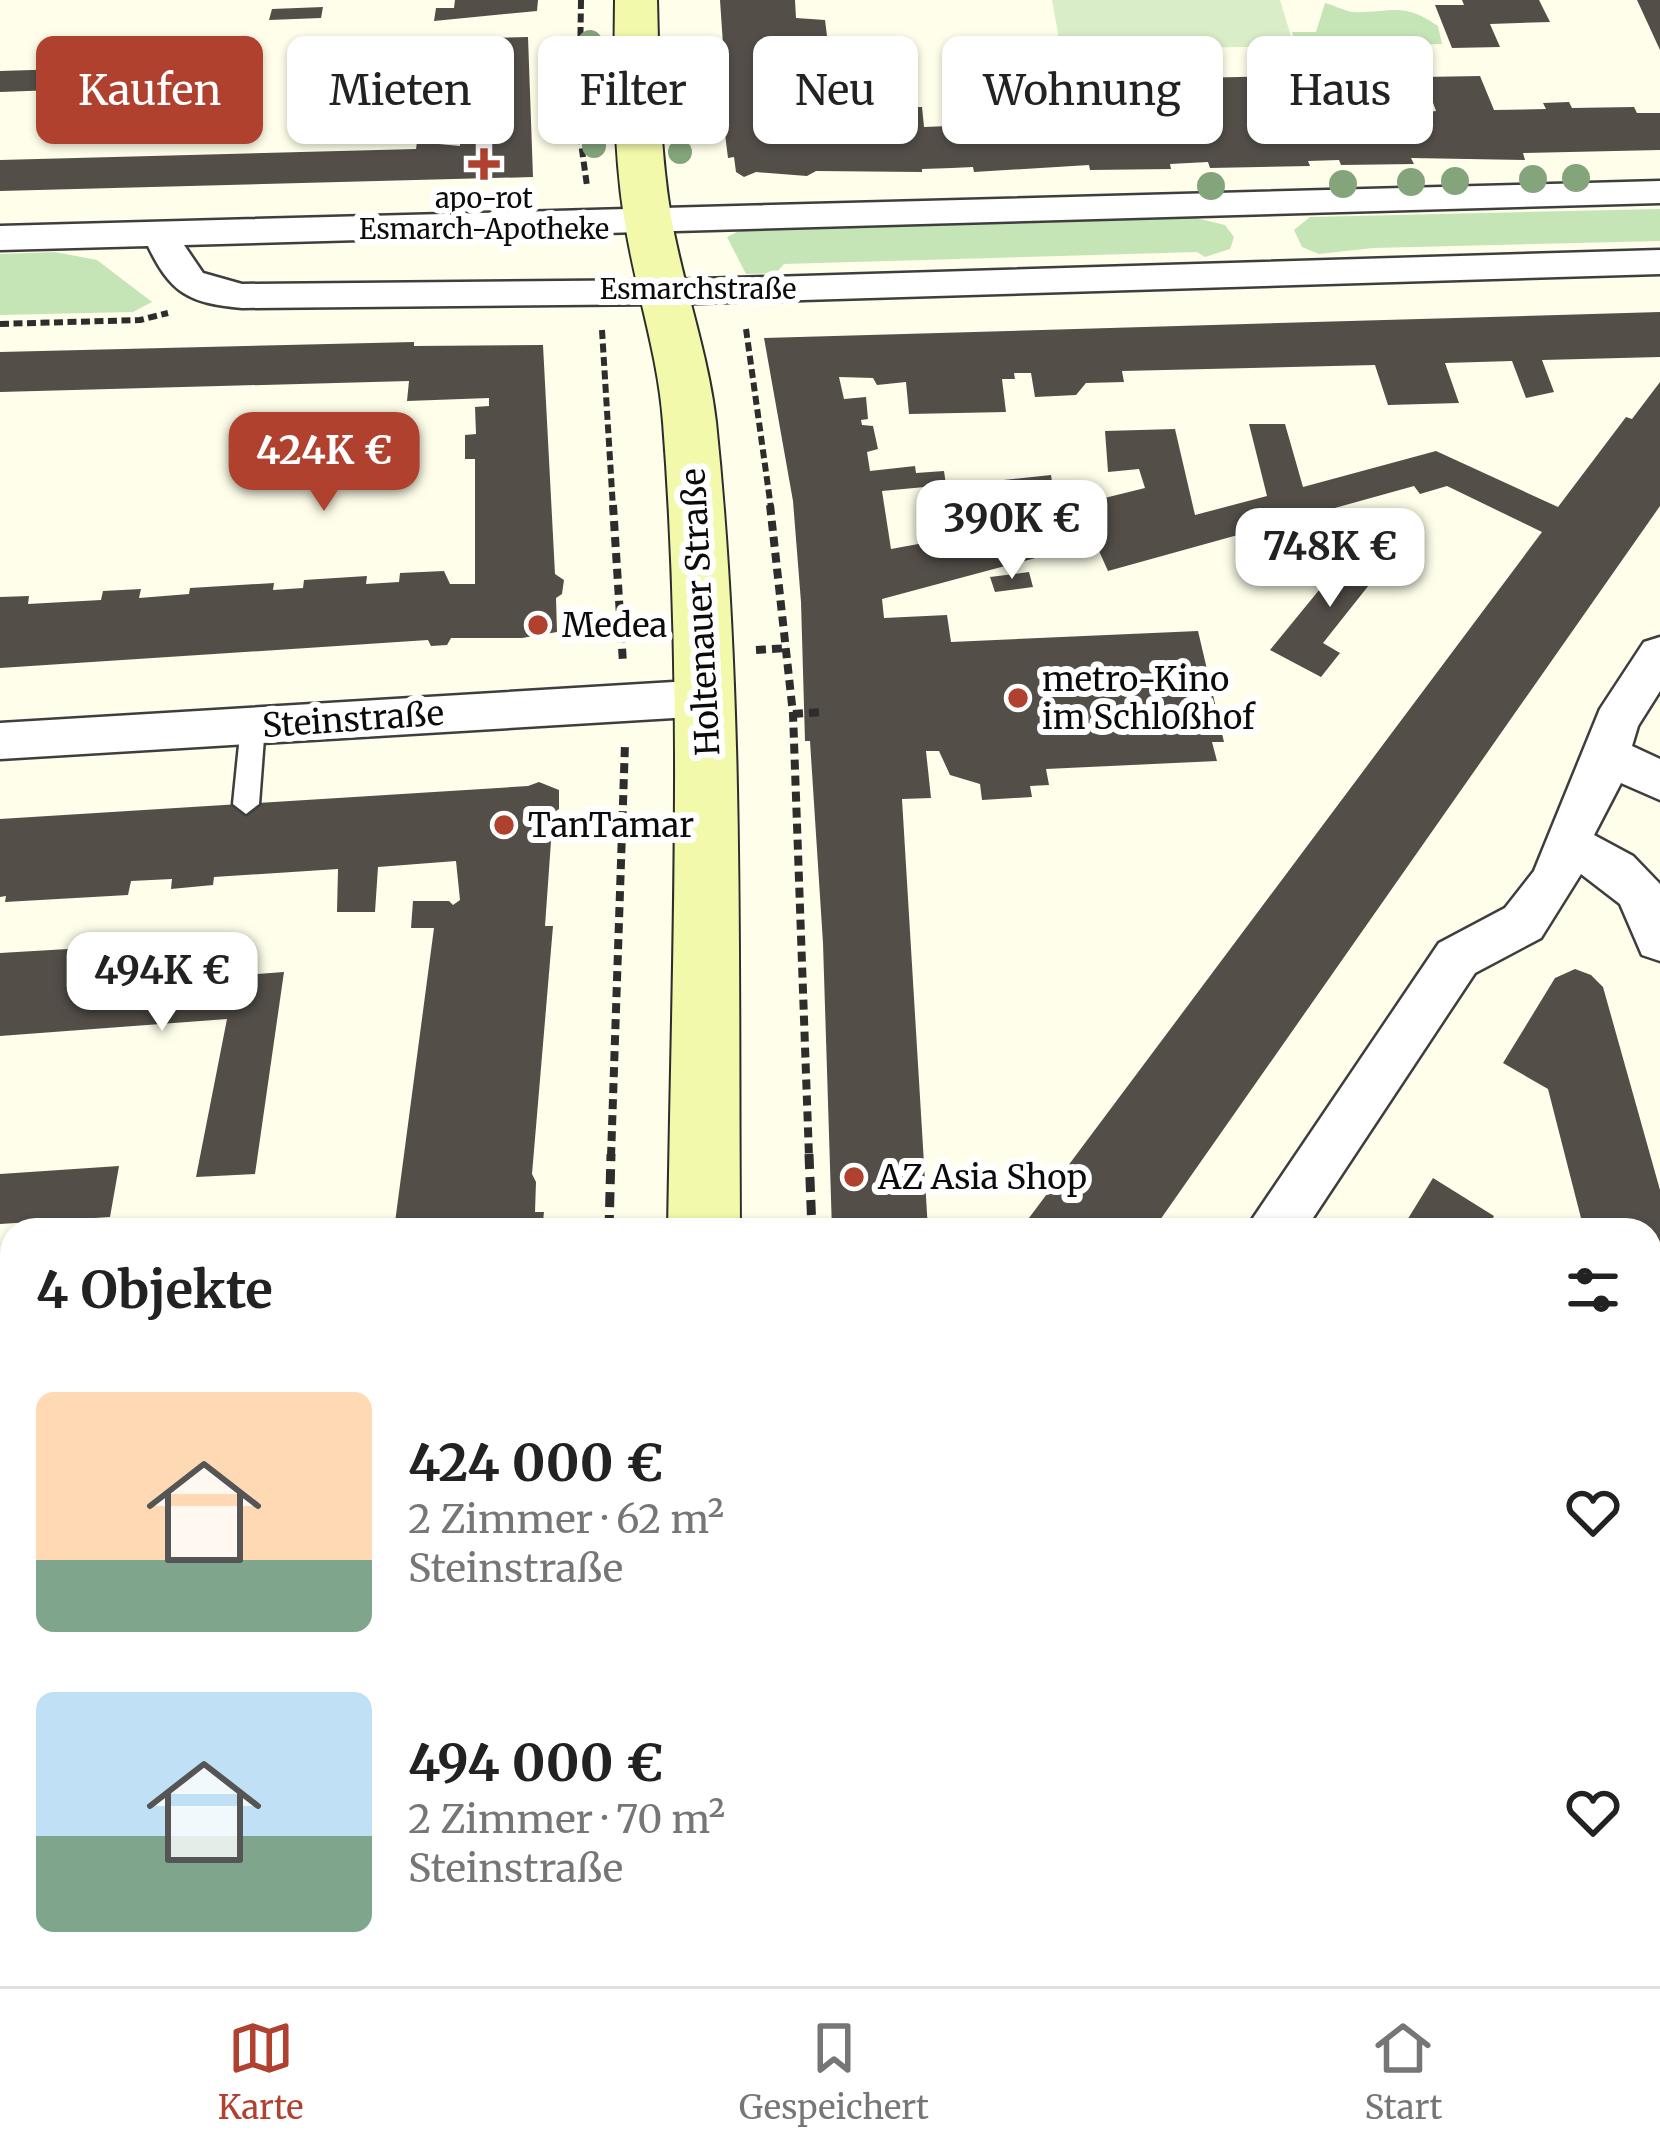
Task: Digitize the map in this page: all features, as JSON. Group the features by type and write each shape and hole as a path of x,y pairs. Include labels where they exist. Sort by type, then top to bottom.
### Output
{"main road":[{"name":"Holtenauer Straße","path":"636,0 638,137 648,222 667,292 689,416 706,698 704,1218"}],"street":[{"path":"0,238 1660,192"},
{"path":"1245,201 1266,278"},
{"path":"161,235 181,275 199,292"},
{"name":"Esmarchstraße","path":"199,292 242,296 667,292 1266,278 1660,262"},
{"path":"1281,1218 1457,958 1523,922 1555,880 1567,844 1598,783 1616,722 1660,653"},
{"name":"Steinstraße","path":"0,741 706,698"},
{"path":"1606,754 1660,782"},
{"path":"1567,844 1624,872 1636,884 1660,940"}],"lane":[{"path":"246,804 253,725"}],"path":[{"path":"580,0 579,128 584,186"},
{"path":"0,324 140,320 166,314 199,292"},
{"path":"601,318 626,702 609,1218"},
{"path":"744,321 782,591 793,715 812,1218"},
{"path":"793,715 823,712"}],"green space":[{"path":"1052,0 1280,0 1291,36 1247,36 1247,47 1223,47 1223,36 1058,36"},
{"path":"1325,3 1353,12 1414,13 1438,26 1442,44 1433,44 1433,36 1293,36 1292,32 1316,32"},
{"path":"1660,209 1660,241 1373,248 1319,254 1302,247 1294,230 1310,217"},
{"path":"1196,218 1225,225 1234,237 1230,249 1205,257 1197,252 784,264 776,273 746,274 727,237 739,231"},
{"path":"55,252 97,260 152,302 133,312 0,315 0,254"}],"building":[{"path":"455,0 538,0 537,11 434,21 436,8 454,8"},
{"path":"720,0 795,0 796,18 825,20 827,36 753,36 753,144 918,144 918,107 922,107 924,127 942,126 942,144 1223,144 1223,77 1247,77 1247,144 1433,144 1433,77 1480,76 1494,110 1546,109 1543,103 1569,102 1572,108 1634,107 1637,113 1660,113 1660,150 1523,153 1525,160 1411,158 1414,164 1341,165 1339,160 1308,161 1310,166 1210,168 1208,162 1170,164 1171,169 1090,170 1089,165 974,172 973,167 922,172 816,171 807,176 756,172 744,177 736,172 734,157 728,158 729,36 722,36"},
{"path":"1462,0 1539,0 1550,22 1490,24 1500,47 1452,48 1435,5 1464,5"},
{"path":"1637,0 1660,0 1660,50"},
{"path":"323,7 321,18 269,20 272,9"},
{"path":"514,37 528,37 533,177 0,191 0,160 514,144"},
{"path":"36,70 36,91 0,92 0,71"},
{"path":"1660,312 1660,357 1542,360 1554,392 1526,398 1512,361 1445,363 1459,403 1388,405 1375,365 1122,371 1124,382 1086,383 1076,395 1035,397 1031,373 1014,373 1015,379 1002,379 1006,412 909,414 906,382 877,385 873,378 839,377 844,399 866,397 868,419 861,420 862,425 873,426 878,449 867,452 870,471 915,466 916,473 944,471 946,485 882,491 891,549 1000,529 975,483 1051,475 1056,510 1145,488 1139,469 1108,472 1105,431 1175,429 1195,515 1267,496 1249,424 1285,424 1303,487 1436,451 1558,507 1626,417 1632,419 1660,382 1660,506 1161,1218 1029,1218 1542,532 1447,486 1420,494 1414,486 1108,571 1095,542 882,599 884,618 947,615 951,642 1198,631 1224,742 1212,742 1217,761 1046,769 1049,785 1030,786 1032,797 982,800 980,784 950,775 939,751 926,751 931,798 902,799 927,1218 832,1218 823,943 810,741 805,741 801,602 793,501 764,338"},
{"path":"414,342 414,346 543,345 555,574 564,580 562,594 556,598 557,632 522,638 451,638 447,645 431,646 428,640 0,668 0,597 29,596 28,604 101,600 103,591 141,589 139,598 189,594 190,588 274,583 273,590 303,588 304,580 367,576 366,584 399,582 400,573 444,571 450,584 475,584 475,459 465,459 465,435 476,434 475,407 489,406 489,398 407,401 409,381 0,392 0,352"},
{"path":"1360,540 1392,556 1323,643 1340,653 1321,677 1270,650"},
{"path":"1029,572 1033,587 995,592 990,577"},
{"path":"539,782 559,790 559,809 553,813 545,926 553,926 532,1174 535,1212 544,1212 543,1218 396,1218 434,928 411,928 413,901 453,905 460,900 456,861 378,867 375,912 337,912 338,869 214,877 213,885 171,889 172,879 131,881 128,895 5,902 6,896 0,897 0,819"},
{"path":"85,948 77,988 284,972 255,1174 196,1177 227,1019 0,1036 0,953"},
{"path":"1575,969 1591,975 1603,987 1660,1190 1660,1218 1581,1218 1548,1089 1503,1063 1555,978"},
{"path":"119,1166 110,1217 0,1218 0,1174"},
{"path":"1433,1178 1494,1216 1493,1218 1408,1218"}],"place":[{"name":"apo-rot Esmarch-Apotheke","path":"484,164"},
{"name":"Medea","path":"538,625"},
{"name":"metro-Kino im Schloßhof","path":"1018,698"},
{"name":"TanTamar","path":"504,825"},
{"name":"AZ Asia Shop","path":"854,1177"}]}
